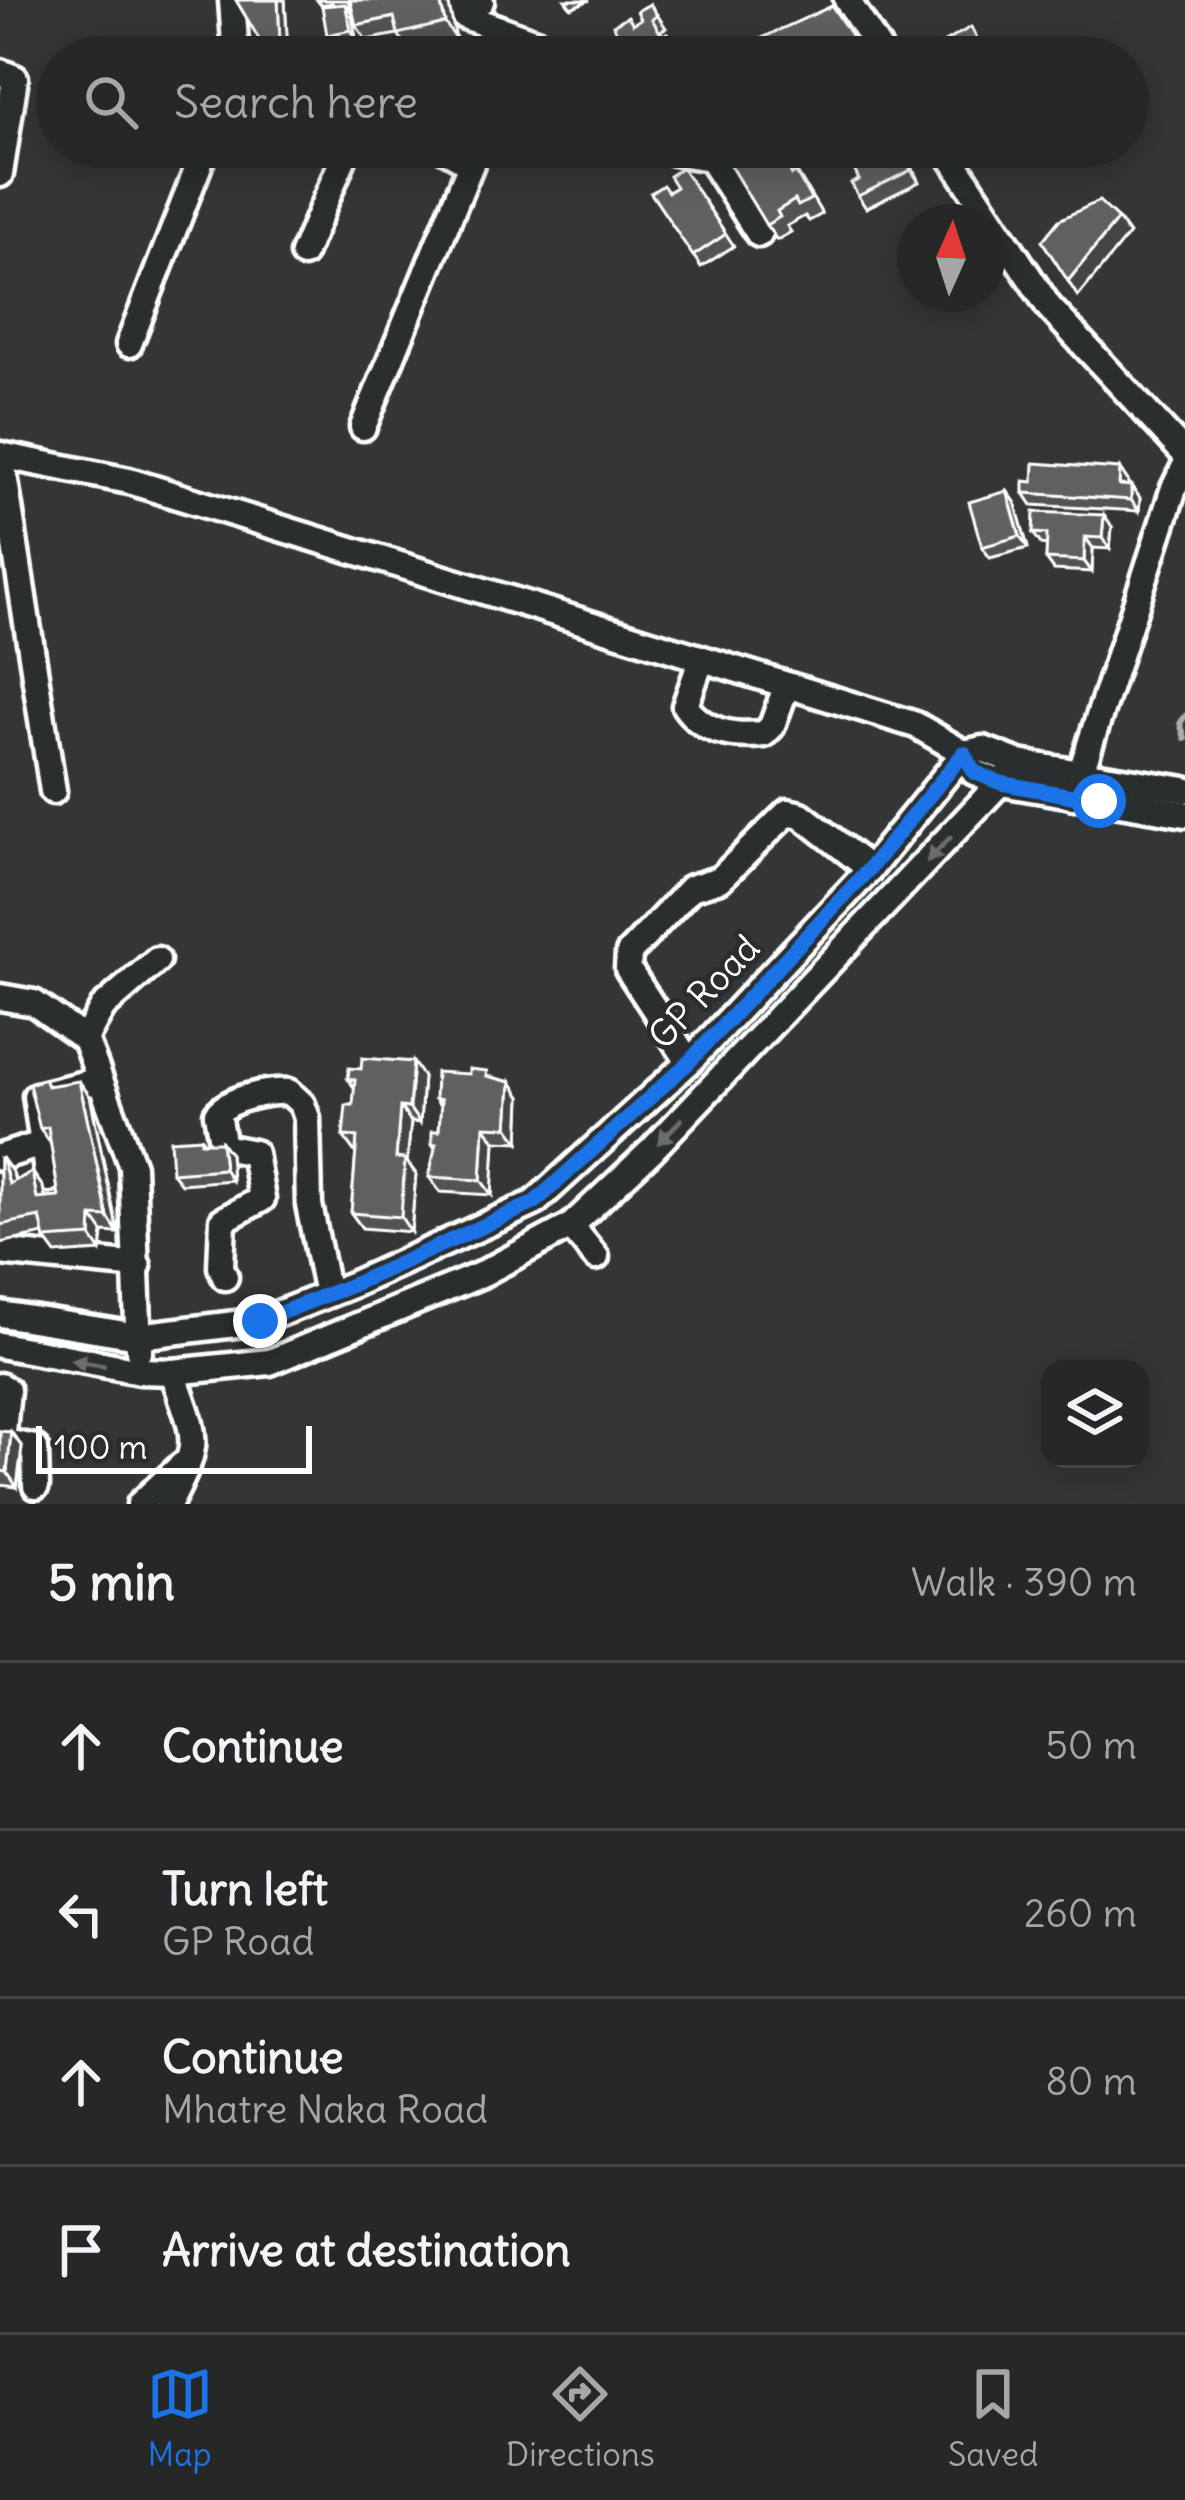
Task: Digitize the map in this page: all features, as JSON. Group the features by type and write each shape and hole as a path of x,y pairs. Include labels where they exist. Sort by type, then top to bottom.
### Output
{"street":[{"path":"232,0 240,36"},
{"path":"446,0 464,16 519,36"},
{"path":"847,0 870,36"},
{"path":"0,72 15,78 0,174"},
{"path":"129,344 198,168"},
{"path":"303,254 339,168"},
{"path":"364,427 469,168"},
{"path":"716,168 759,234"},
{"path":"958,168 1049,307 1185,454"},
{"path":"53,791 0,455 129,481 916,725 964,753 974,772 1001,783 1185,790"},
{"path":"1076,785 1185,466"},
{"path":"700,661 686,706 705,727 742,736 764,734 772,726 786,687"},
{"path":"964,753 983,749 1076,785 1185,814"},
{"name":"GP Road","path":"0,1314 138,1336 260,1321 534,1203 689,1062 869,869 964,753"},
{"name":"GP Road","path":"0,1345 140,1370 173,1372 270,1362 480,1275 571,1226 651,1150 1019,763"},
{"path":"689,1062 628,969 629,953 691,889 720,879 788,812 801,815 869,869"},
{"path":"85,1039 103,1007 157,960"},
{"path":"0,997 34,1003 85,1039 132,1166 140,1370"},
{"path":"48,1179 36,1096 100,1080"},
{"path":"224,1277 223,1220 262,1199 264,1190 254,1153 223,1147 218,1114 226,1104 289,1092 302,1104 307,1118 309,1205 327,1294"},
{"path":"0,1157 41,1144"},
{"path":"571,1226 596,1256"},
{"path":"459,1238 480,1275"},
{"path":"0,1252 138,1266"},
{"path":"354,1284 369,1323"},
{"path":"169,1504 195,1454 193,1431 173,1372"},
{"path":"0,1386 8,1390 1,1441 35,1448 36,1486"},
{"path":"140,1504 195,1454"}],"building":[{"path":"236,0 278,0 280,36 257,36"},
{"path":"350,0 440,0 445,23 398,34 394,17 356,25"},
{"path":"345,4 351,30 327,35 322,6"},
{"path":"650,4 662,36 619,36 613,25 628,16 633,24 641,19 637,11"},
{"path":"832,6 851,36 766,36"},
{"path":"971,27 976,36 955,36"},
{"path":"682,168 726,234 693,256 651,193 663,185 668,192 676,187 669,176"},
{"path":"732,168 788,168 792,175 796,173 811,199 798,206 795,200 766,225"},
{"path":"853,168 911,170 858,196 851,183 859,180"},
{"path":"1099,201 1118,219 1068,281 1042,241 1059,220"},
{"path":"1034,463 1120,469 1119,485 1131,486 1131,500 1024,493 1024,481 1033,482"},
{"path":"1007,491 1020,536 982,547 969,502"},
{"path":"1034,512 1104,515 1102,538 1085,537 1084,561 1046,559 1047,534 1033,533"},
{"path":"362,1058 413,1062 409,1108 400,1107 396,1158 405,1159 401,1217 351,1213 357,1137 343,1136 346,1105 353,1105 355,1080 348,1079 349,1068 361,1069"},
{"path":"469,1069 511,1082 508,1127 484,1126 481,1180 429,1177 436,1144 432,1144 432,1131 439,1131 436,1072 469,1074"},
{"path":"44,1079 47,1086 79,1081 108,1217 92,1216 91,1236 45,1239 40,1217 0,1225 0,1158 9,1184 32,1172 37,1199 59,1197 48,1127 40,1129 29,1084"},
{"path":"201,1138 201,1142 221,1142 224,1169 172,1173 170,1140"},
{"path":"0,1431 11,1432 7,1472 0,1471"}],"waterway":[{"path":"1185,716 1180,723 1185,738"}],"route":[{"path":"260,1321 534,1203 689,1062 869,869 964,753 974,772 1001,783 1099,801"}]}
